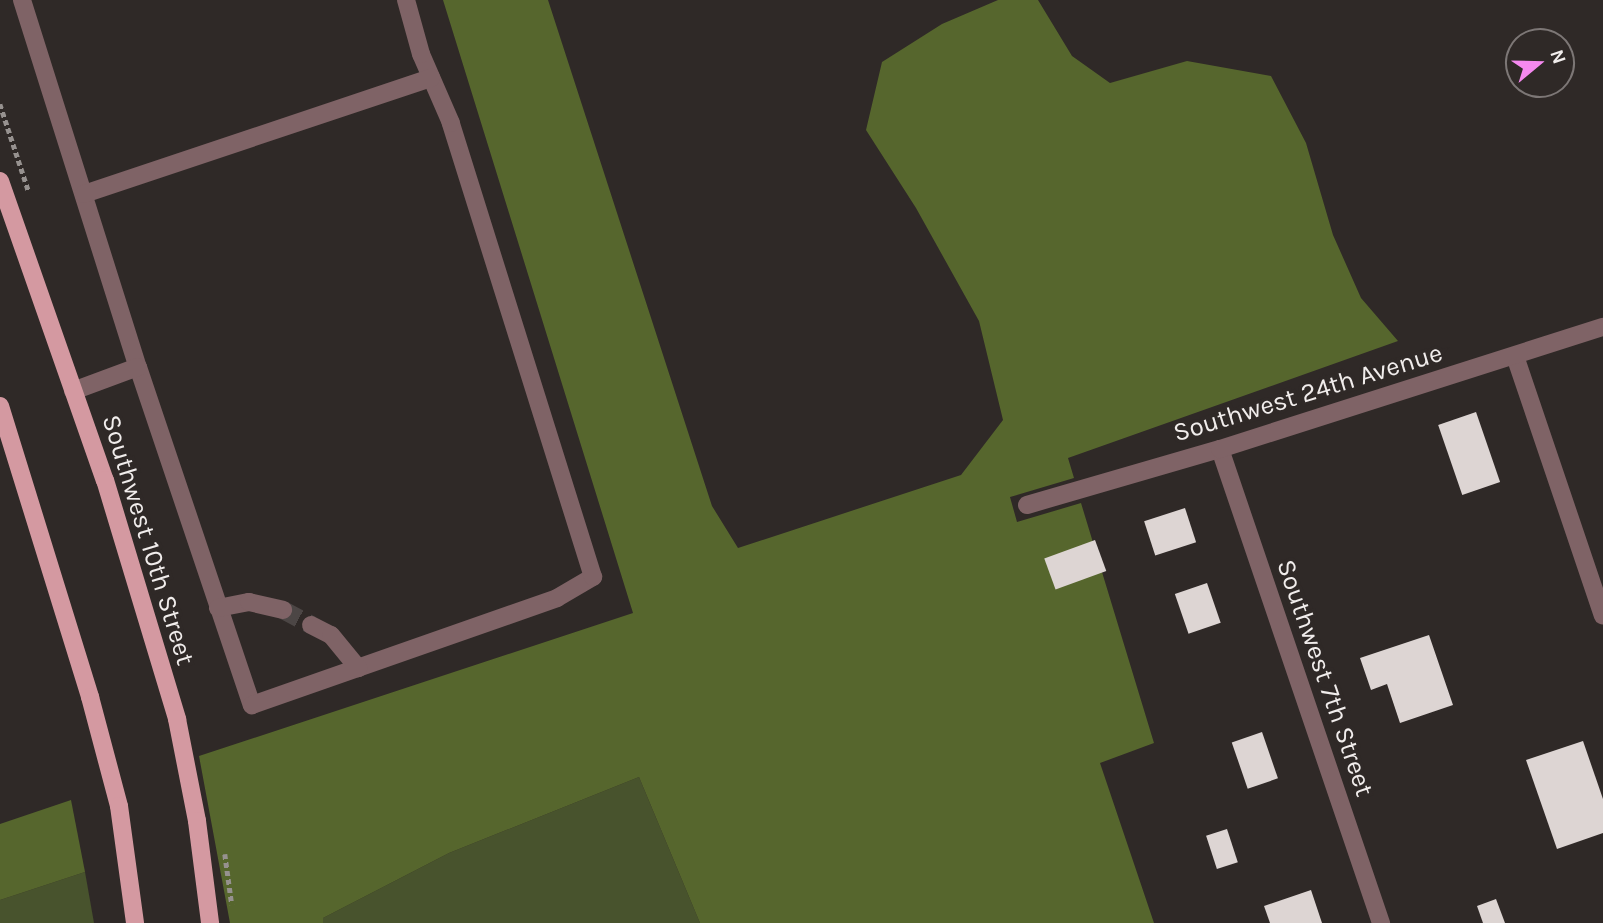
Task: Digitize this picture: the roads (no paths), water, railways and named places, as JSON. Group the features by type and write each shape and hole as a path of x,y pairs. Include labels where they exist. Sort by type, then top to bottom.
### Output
{"main road":[{"name":"Southwest 10th Street","path":"0,181 104,480 177,719 197,821 210,923"},
{"path":"0,406 90,697 119,806 135,923"}],"street":[{"path":"22,0 138,368 252,705 557,598 593,577 451,123 421,54 406,0"},
{"path":"84,194 431,78"},
{"name":"Southwest 24th Avenue","path":"1027,505 1220,449 1603,327"},
{"path":"1515,356 1603,616"},
{"path":"73,391 138,368"},
{"name":"Southwest 7th Street","path":"1220,449 1381,923"},
{"path":"218,608 249,602 283,610"},
{"path":"311,625 331,635 358,668"}],"tunnel":[{"path":"283,610 311,625"}]}
